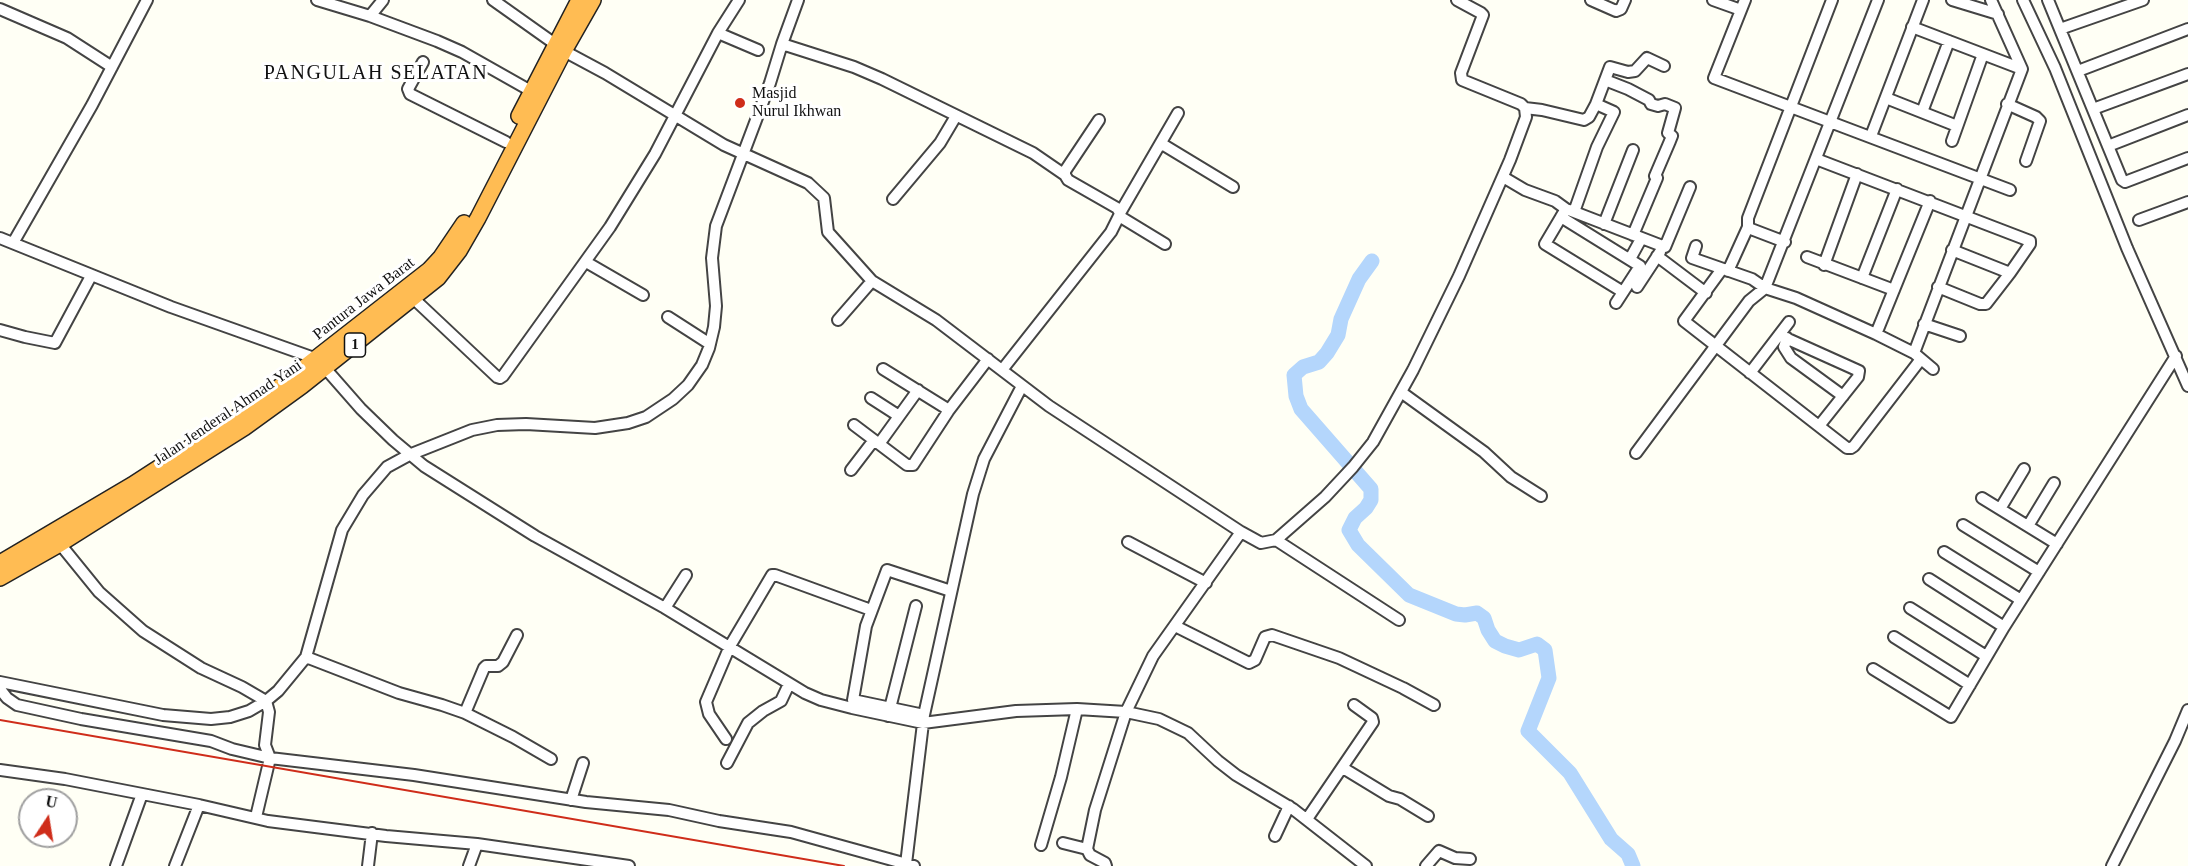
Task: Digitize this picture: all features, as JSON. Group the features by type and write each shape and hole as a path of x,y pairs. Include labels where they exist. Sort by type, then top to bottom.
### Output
{"highway":[{"name":"Pantura Jawa Barat","path":"0,563 132,485 321,363 441,257 466,219 531,91 560,48 579,0"},
{"name":"Jalan Jenderal Ahmad Yani","path":"0,578 60,544 244,428 321,363 414,298 438,278 459,251 560,48 593,0"}],"street":[{"path":"13,243 147,0"},
{"path":"317,0 370,16 462,52 531,91"},
{"path":"370,16 383,0"},
{"path":"493,0 560,48 700,131 808,183 819,192 825,202 828,232 872,281 936,320 1050,406 1261,543 1276,540 1325,497 1373,442 1401,392 1459,276 1503,177 1526,117 1525,108"},
{"path":"414,298 450,334 500,378 610,227 655,154 718,33 739,0"},
{"path":"0,682 187,718 230,717 249,711 266,701 286,682 306,657 342,530 363,495 387,467 409,455 472,430 497,425 526,424 595,428 628,423 646,417 673,399 688,385 702,365 710,344 716,306 713,242 716,225 798,0"},
{"path":"1456,0 1483,15 1461,73 1462,80 1521,104 1525,108 1584,120 1589,117 1596,104 1610,67 1628,72 1635,71 1647,58 1664,66"},
{"path":"1591,0 1616,11 1621,9 1625,0"},
{"path":"1713,0 1743,5 1714,78 2010,190"},
{"path":"1832,0 1748,218 1748,227 1725,270 1684,321 1846,448 1851,448 1917,356 1924,324 2022,69 1991,0"},
{"path":"1636,453 1749,301 1766,288 1878,0"},
{"path":"1871,136 1923,0"},
{"path":"1952,0 1998,14"},
{"path":"2023,0 2092,138 2127,248 2188,386"},
{"path":"2048,0 2093,109 2092,138"},
{"path":"2060,29 2143,0"},
{"path":"0,9 67,38 112,67"},
{"path":"1912,27 2022,69"},
{"path":"2078,70 2188,29"},
{"path":"718,33 758,50"},
{"path":"1922,112 1948,41"},
{"path":"782,44 854,67 1033,153 1068,180 1117,208 1120,214 1165,244"},
{"path":"1952,141 1983,54"},
{"path":"423,62 408,89 410,94 506,142"},
{"path":"2093,109 2188,74"},
{"path":"1605,80 1628,89 1649,100 1651,104 1672,105 1675,108 1668,133 1672,136 1655,176 1657,178 1630,259"},
{"path":"1886,98 1957,126"},
{"path":"1596,104 1614,112 1567,212 1545,243 1623,292"},
{"path":"2007,104 2040,121 2026,161"},
{"path":"1002,370 1111,232 1178,113"},
{"path":"2108,146 2188,115"},
{"path":"893,199 940,143 956,116"},
{"path":"1065,176 1065,171 1098,120"},
{"path":"2092,138 2108,146 2122,180 2125,182 2188,158"},
{"path":"1162,144 1233,187"},
{"path":"1604,224 1633,150"},
{"path":"1816,159 1966,214 2030,241 2010,273 1986,304 1938,287"},
{"path":"1824,265 1857,174"},
{"path":"1503,177 1555,201 1640,266 1616,303"},
{"path":"1567,212 1665,247 1690,187"},
{"path":"1862,278 1897,189"},
{"path":"1876,334 1930,201"},
{"path":"2139,220 2188,202"},
{"path":"1748,227 1785,242"},
{"path":"0,238 91,276 321,363 361,409 409,455 458,489 535,536 730,646 789,684 821,700 853,704 923,719 1016,711 1077,709 1126,712 1159,719 1188,733 1236,775 1289,806 1366,866"},
{"path":"1696,246 1692,258 1752,279 1766,288 1796,298 1876,334 1917,356 1933,369"},
{"path":"1952,250 2010,273"},
{"path":"1637,287 1659,253 1706,292"},
{"path":"1807,257 1894,290"},
{"path":"586,262 643,295"},
{"path":"0,330 55,343 91,276"},
{"path":"838,320 872,281"},
{"path":"668,318 710,344"},
{"path":"1750,373 1783,336 1789,322"},
{"path":"1924,324 1960,336"},
{"path":"1783,336 1784,347 1791,358 1843,396"},
{"path":"1783,336 1859,371 1858,377 1819,426"},
{"path":"1873,669 1951,717 2004,627 2176,356"},
{"path":"854,425 907,465 913,465 949,410 988,358"},
{"path":"883,369 949,410"},
{"path":"0,689 17,705 81,719 211,741 232,749 270,758 414,775 571,800 669,810 719,821 790,832 910,865 923,719 951,591 984,459 1022,386"},
{"path":"851,470 899,416 918,390"},
{"path":"1401,392 1484,452 1511,477 1541,496"},
{"path":"871,398 899,416"},
{"path":"2000,509 2024,469"},
{"path":"2028,526 2054,483"},
{"path":"1982,498 2056,544"},
{"path":"1963,525 2039,572"},
{"path":"1108,866 1090,855 1088,849 1095,810 1126,712 1146,668 1241,532"},
{"path":"1276,540 1399,620"},
{"path":"1128,542 1206,583"},
{"path":"60,544 99,592 143,631 201,668 266,701 269,712 265,745 270,758 256,817"},
{"path":"1944,552 2021,600"},
{"path":"853,704 866,626 887,570 951,591"},
{"path":"665,608 686,575"},
{"path":"726,740 709,714 706,702 730,646 772,575 871,610"},
{"path":"1929,579 2004,627"},
{"path":"889,712 916,606"},
{"path":"1910,608 1986,656"},
{"path":"1175,626 1249,663 1255,660 1265,637 1272,635 1339,658 1434,705"},
{"path":"465,714 484,668 498,666 518,635"},
{"path":"1894,638 1970,685"},
{"path":"306,657 399,693 465,714 513,737 551,759"},
{"path":"727,763 748,723 781,701 789,684"},
{"path":"1307,819 1373,720 1354,705"},
{"path":"1041,844 1061,777 1077,709"},
{"path":"2112,866 2175,741 2188,710"},
{"path":"571,800 583,763"},
{"path":"1342,768 1428,816"},
{"path":"0,770 65,779 199,804 268,820 477,844 629,866"},
{"path":"116,866 142,794"},
{"path":"175,866 199,804"},
{"path":"1275,836 1289,806"},
{"path":"368,866 372,833"},
{"path":"1063,843 1088,849"},
{"path":"469,866 477,844"},
{"path":"1426,866 1439,850 1455,858 1470,859"}],"waterway":[{"path":"1372,261 1359,279 1341,319 1338,335 1327,353 1319,362 1303,367 1294,375 1296,396 1301,409 1371,489 1371,500 1355,518 1349,530 1358,545 1409,595 1456,614 1477,613 1484,618 1495,641 1505,646 1519,650 1537,644 1545,650 1549,678 1528,731 1570,773 1611,839 1628,854 1633,866"}],"railway":[{"path":"0,720 844,866"}],"place":[{"name":"Masjid Nurul Ikhwan","path":"740,103"}],"district":[{"name":"PANGULAH SELATAN","path":"376,74"}]}
